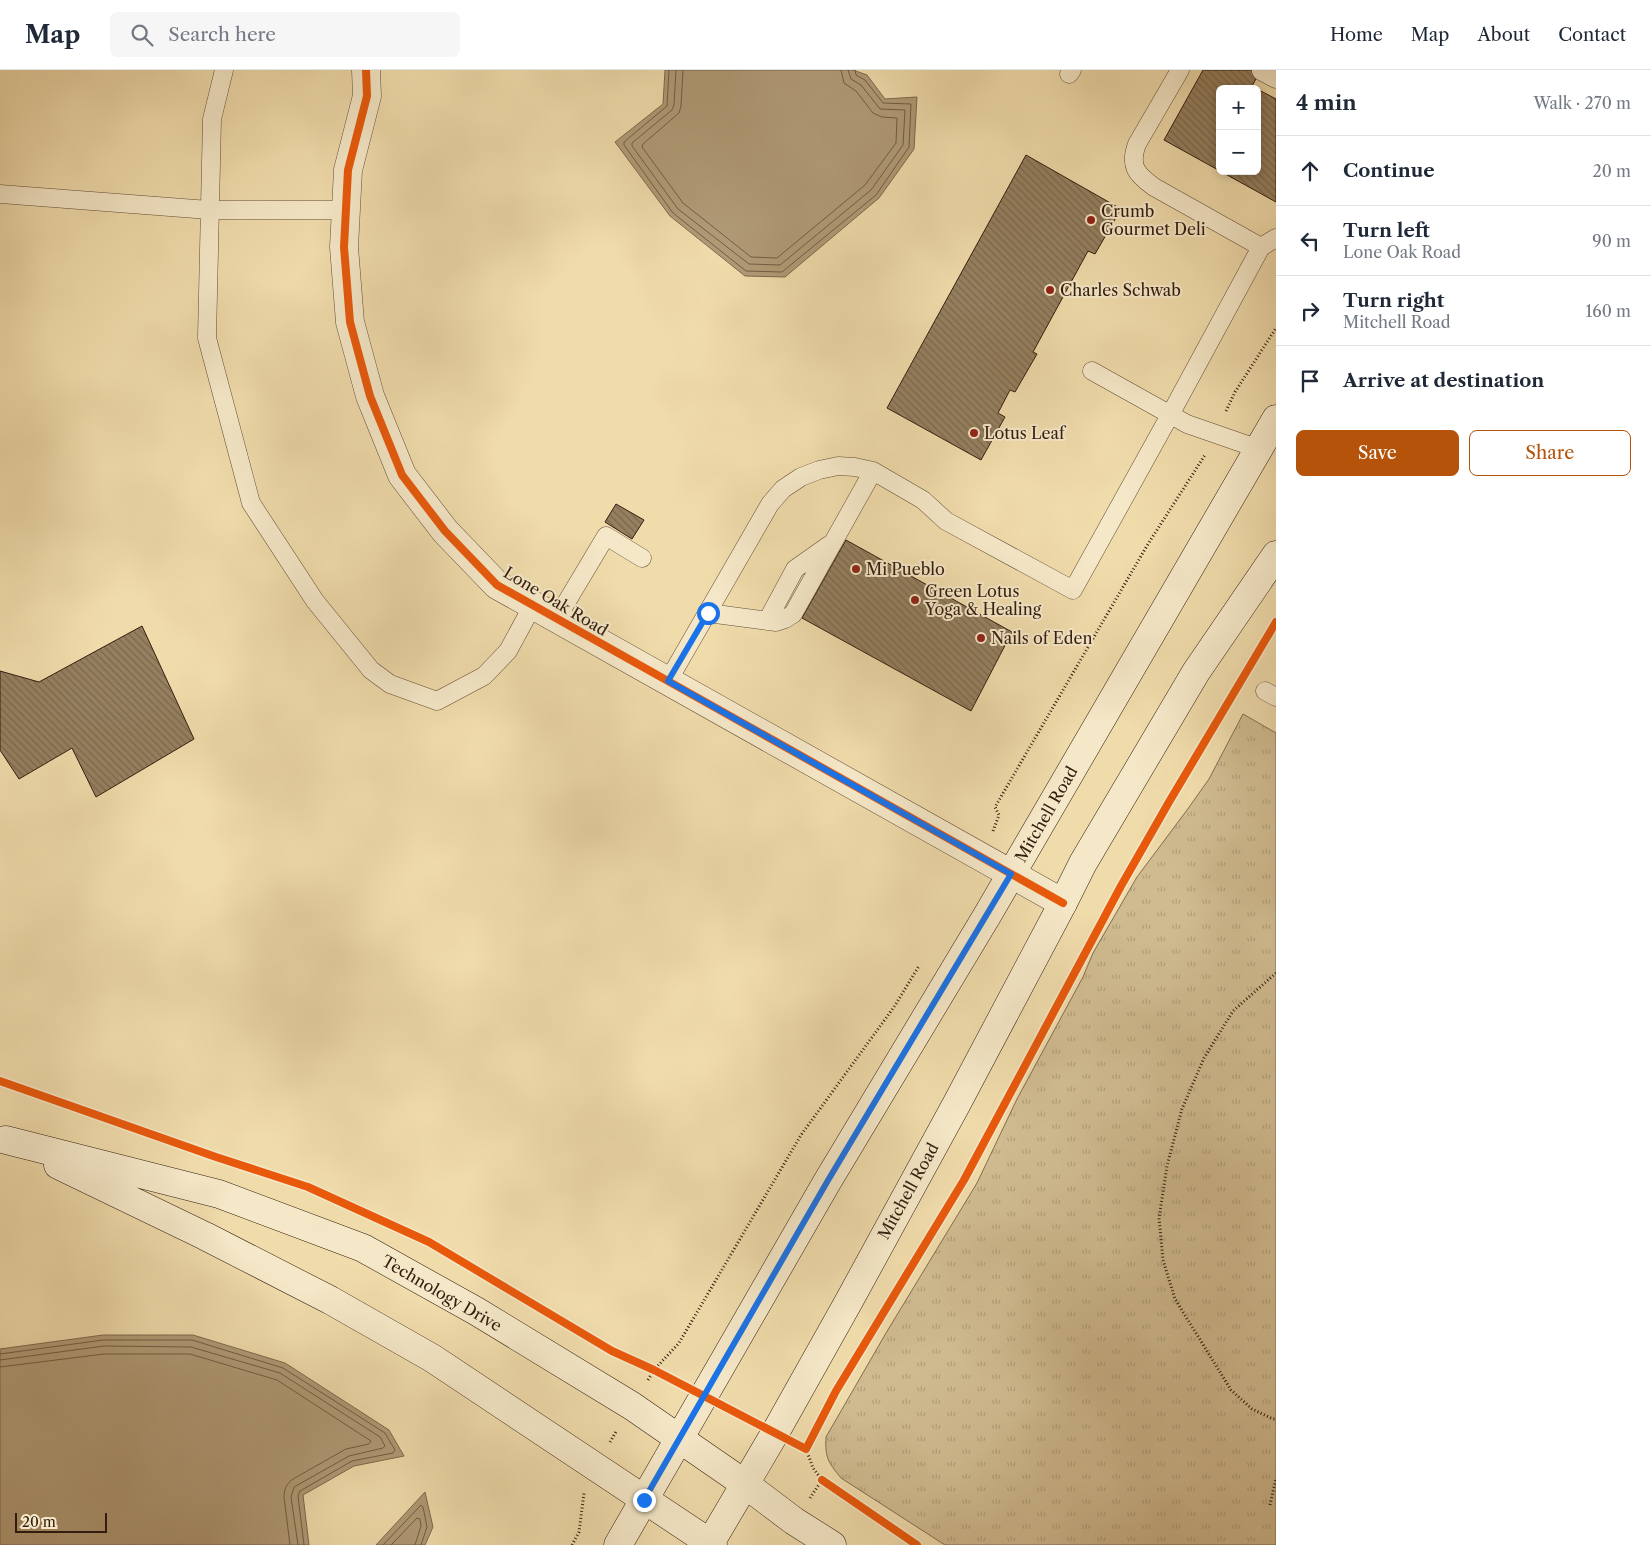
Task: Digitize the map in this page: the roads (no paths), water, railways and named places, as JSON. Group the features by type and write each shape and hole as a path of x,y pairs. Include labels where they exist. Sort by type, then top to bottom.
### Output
{"street":[{"name":"Lone Oak Road","path":"366,70 367,96 348,170 344,247 350,322 370,396 402,475 445,531 498,585 1063,903"},
{"name":"Mitchell Road","path":"618,1545 827,1182 1011,874 1276,419"},
{"name":"Mitchell Road","path":"711,1545 956,1105 1063,903 1082,863 1196,672 1276,555"},
{"name":"Technology Drive","path":"3,1138 219,1194 363,1248 476,1311 632,1406 745,1484 794,1521 832,1545"},
{"name":"Technology Drive","path":"3,1138 330,1300 432,1358 711,1545"}],"lane":[{"path":"224,70 212,119 207,338 251,503 321,609 371,670 390,684 437,701 484,676 508,651 533,605"},
{"path":"1180,70 1137,144 1133,163 1137,172 1143,180 1154,187 1261,247"},
{"path":"1261,70 1276,79"},
{"path":"0,194 22,194 209,210 346,210"},
{"path":"668,681 770,504 784,489 801,477 818,470 838,466 855,466 873,471 924,500 946,521 1073,590 1261,247 1276,238"},
{"path":"1092,372 1186,424 1258,449"},
{"path":"708,613 776,622 793,614 873,471"},
{"path":"557,618 606,536 642,558"}],"water":[{"path":"665,70 853,70 867,75 885,99 917,97 914,149 879,198 785,277 745,276 670,216 615,142 663,104"},
{"path":"103,1335 193,1335 285,1363 389,1430 404,1456 354,1466 303,1495 309,1545 0,1545 0,1349"},
{"path":"425,1492 433,1527 425,1545 376,1545"}],"place":[{"name":"Crumb Gourmet Deli","path":"1091,220"},
{"name":"Charles Schwab","path":"1050,290"},
{"name":"Lotus Leaf","path":"974,433"},
{"name":"Mi Pueblo","path":"856,569"},
{"name":"Green Lotus Yoga & Healing","path":"915,600"},
{"name":"Nails of Eden","path":"981,638"}]}
